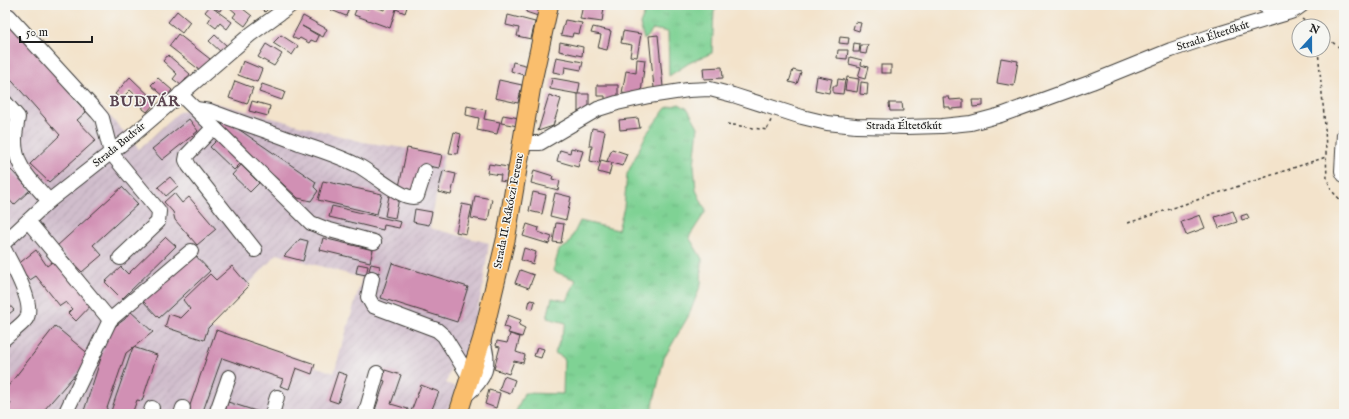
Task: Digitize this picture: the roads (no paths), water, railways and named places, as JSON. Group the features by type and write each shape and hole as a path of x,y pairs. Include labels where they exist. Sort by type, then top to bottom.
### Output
{"main road":[{"name":"Strada II. Rákóczi Ferenc","path":"458,414 482,339 506,238 532,84 549,5"}],"street":[{"name":"Strada Budvár","path":"5,242 49,201 111,153 251,34 291,5"},
{"path":"1263,5 1284,14"},
{"name":"Strada Éltetőkút","path":"522,143 540,143 598,109 616,103 688,90 710,89 802,117 827,123 856,126 928,127 971,122 1015,110 1092,82 1171,50 1215,35 1284,14 1292,13 1302,5"},
{"path":"5,14 9,16 102,118 111,153 159,211 158,222 120,258"},
{"path":"180,94 311,223 326,229 374,242"},
{"path":"5,102 18,117 15,139 19,164 22,170 49,201"},
{"path":"196,110 210,111 338,156 361,167 394,190 410,198 417,196 425,171"},
{"path":"213,128 187,155 186,160 189,166 255,250"},
{"path":"1344,134 1342,171 1344,175"},
{"path":"28,221 110,320"},
{"path":"5,251 27,299 29,311 26,319 5,338"},
{"path":"65,414 110,320 190,251"},
{"path":"372,278 368,297 372,306 437,330 444,336 470,378"},
{"path":"464,396 475,388 483,376 487,357 486,348 482,339"},
{"path":"370,414 366,412 377,373"},
{"path":"216,414 229,377"},
{"path":"272,414 277,397"}],"district":[{"name":"BUDVÁR","path":"145,101"}]}
